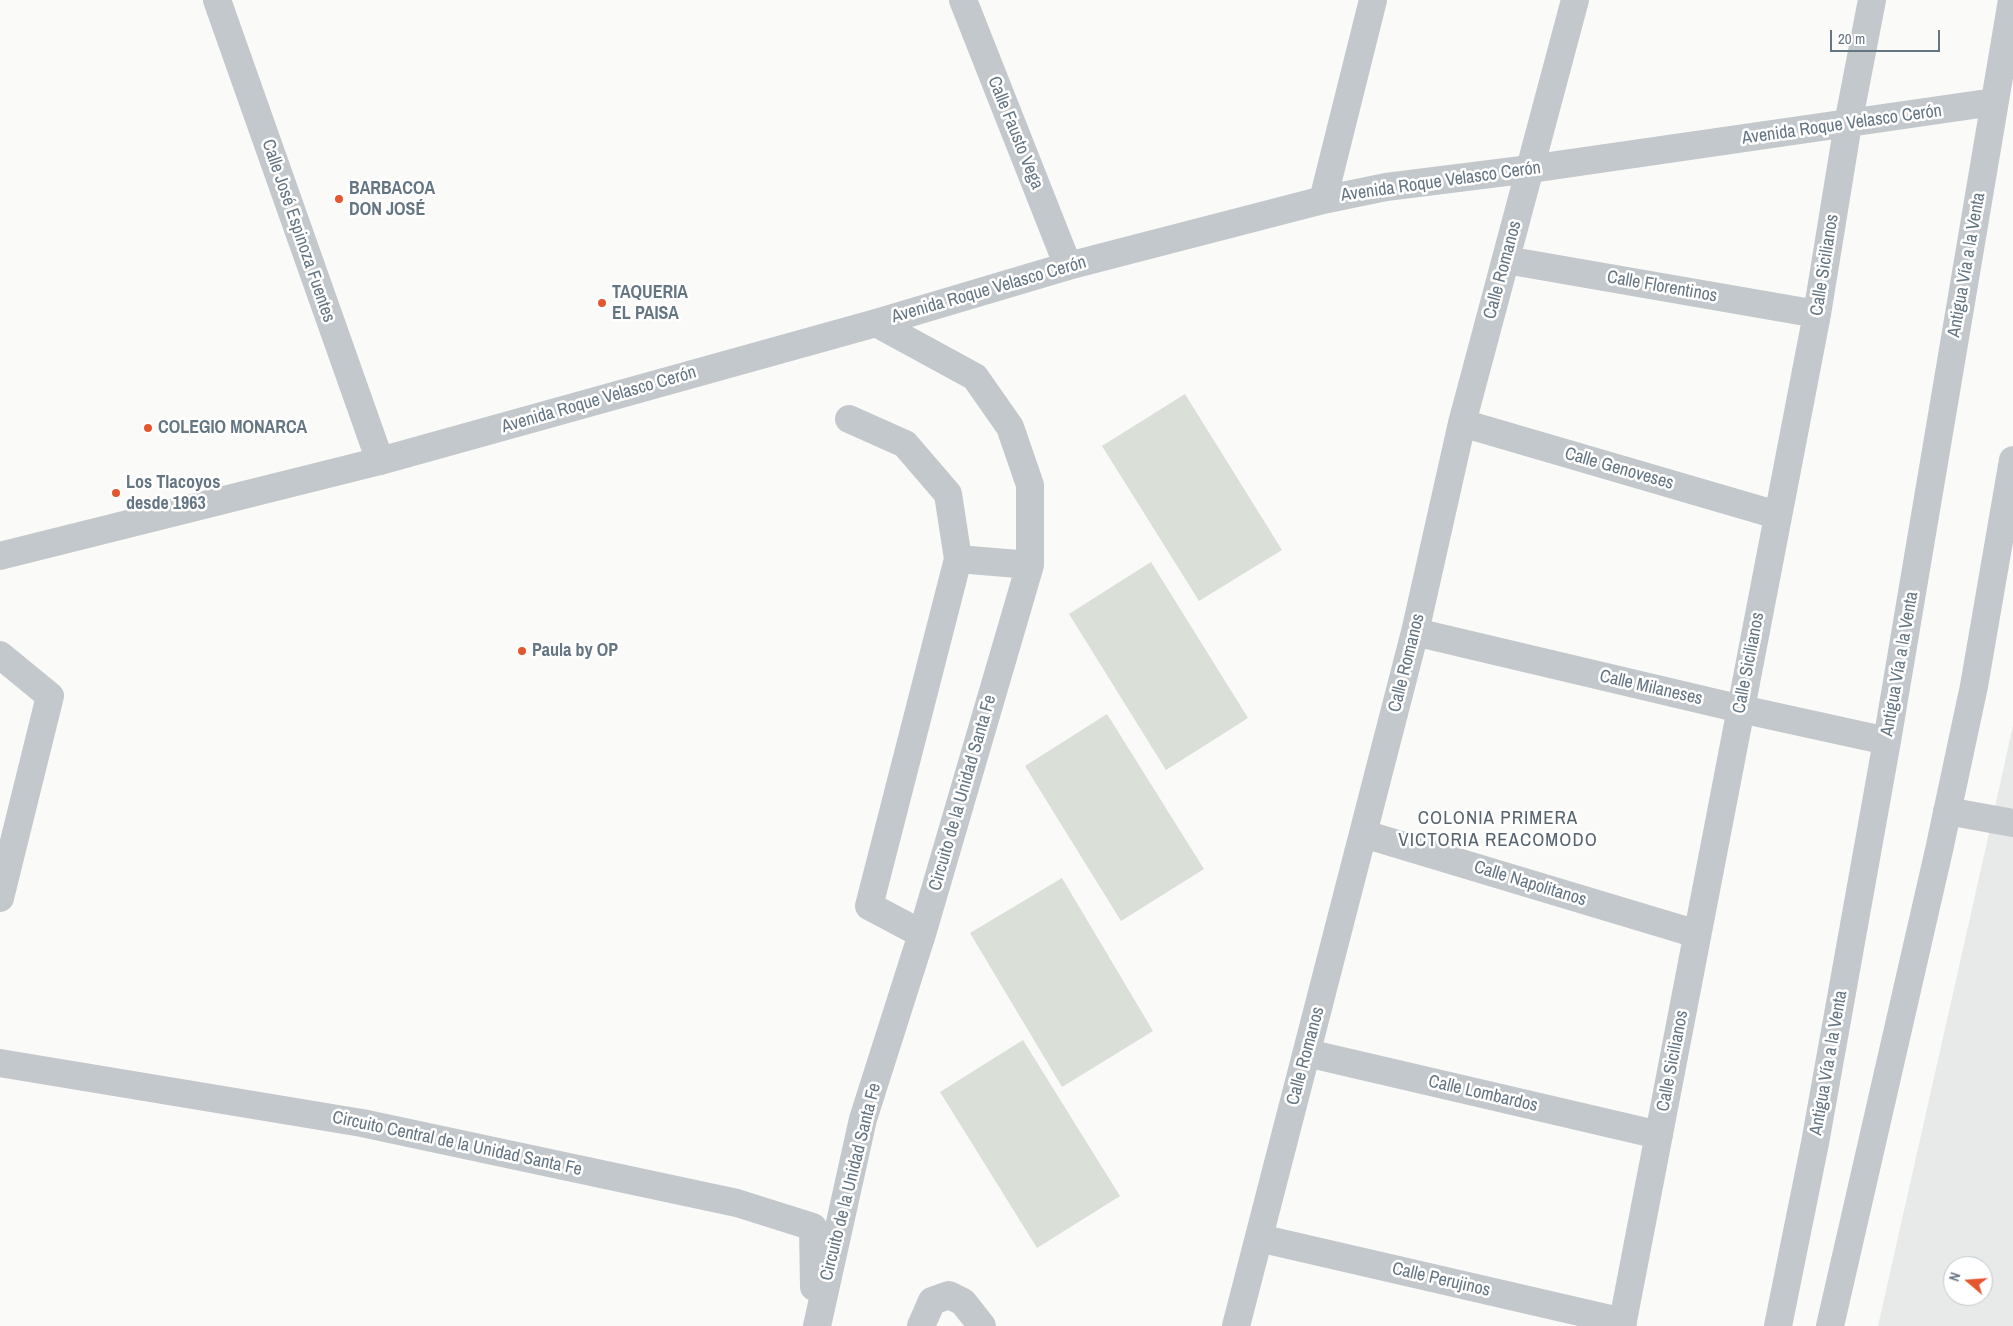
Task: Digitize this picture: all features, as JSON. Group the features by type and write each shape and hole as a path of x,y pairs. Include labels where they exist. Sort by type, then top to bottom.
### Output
{"street":[{"name":"Calle José Espinoza Fuentes","path":"217,0 380,461"},
{"name":"Calle Fausto Vega","path":"962,0 1068,266"},
{"path":"1323,200 1373,0"},
{"name":"Calle Romanos","path":"1236,1326 1415,632 1462,423 1575,0"},
{"name":"Calle Sicilianos","path":"1623,1324 1817,314 1848,124 1872,0"},
{"name":"Antigua Vía a la Venta","path":"1778,1326 1815,1142 1887,741 2012,0"},
{"name":"Avenida Roque Velasco Cerón","path":"0,556 380,461 876,323 1068,266 1323,200 1386,187 1530,169 1994,102"},
{"name":"Calle Florentinos","path":"1506,260 1817,314"},
{"name":"Circuito de la Unidad Santa Fe","path":"816,1326 862,1119 922,934 1030,565 1030,485 1010,427 975,377 876,323"},
{"path":"849,419 905,444 948,494 958,559 869,906 922,934"},
{"name":"Calle Genoveses","path":"1462,423 1777,515"},
{"path":"1830,1326 1974,686 2013,460"},
{"path":"958,559 1030,565"},
{"name":"Calle Milaneses","path":"1415,632 1740,709 1887,741"},
{"path":"0,655 50,696 0,898"},
{"path":"1947,811 2013,823"},
{"name":"Calle Napolitanos","path":"1364,834 1697,934"},
{"name":"Calle Lombardos","path":"1307,1053 1659,1135"},
{"name":"Circuito Central de la Unidad Santa Fe","path":"0,1063 362,1123 737,1203 813,1227 816,1326"},
{"name":"Calle Perujinos","path":"1259,1238 1623,1324"},
{"path":"921,1326 932,1301 949,1295 964,1302 982,1326"}],"shaded area":[{"path":"1185,394 1282,550 1199,601 1102,446"},
{"path":"1151,562 1248,718 1166,770 1069,614"},
{"path":"1107,714 1204,869 1121,921 1025,766"},
{"path":"2013,725 2013,1326 1878,1326"},
{"path":"1062,878 1153,1031 1062,1087 970,933"},
{"path":"1023,1040 1120,1196 1037,1248 940,1092"}],"place":[{"name":"BARBACOA DON JOSÉ","path":"339,199"},
{"name":"TAQUERIA EL PAISA","path":"602,303"},
{"name":"COLEGIO MONARCA","path":"148,428"},
{"name":"Los Tlacoyos desde 1963","path":"116,493"},
{"name":"Paula by OP","path":"522,651"}],"district":[{"name":"COLONIA PRIMERA VICTORIA REACOMODO","path":"1498,830"}]}
